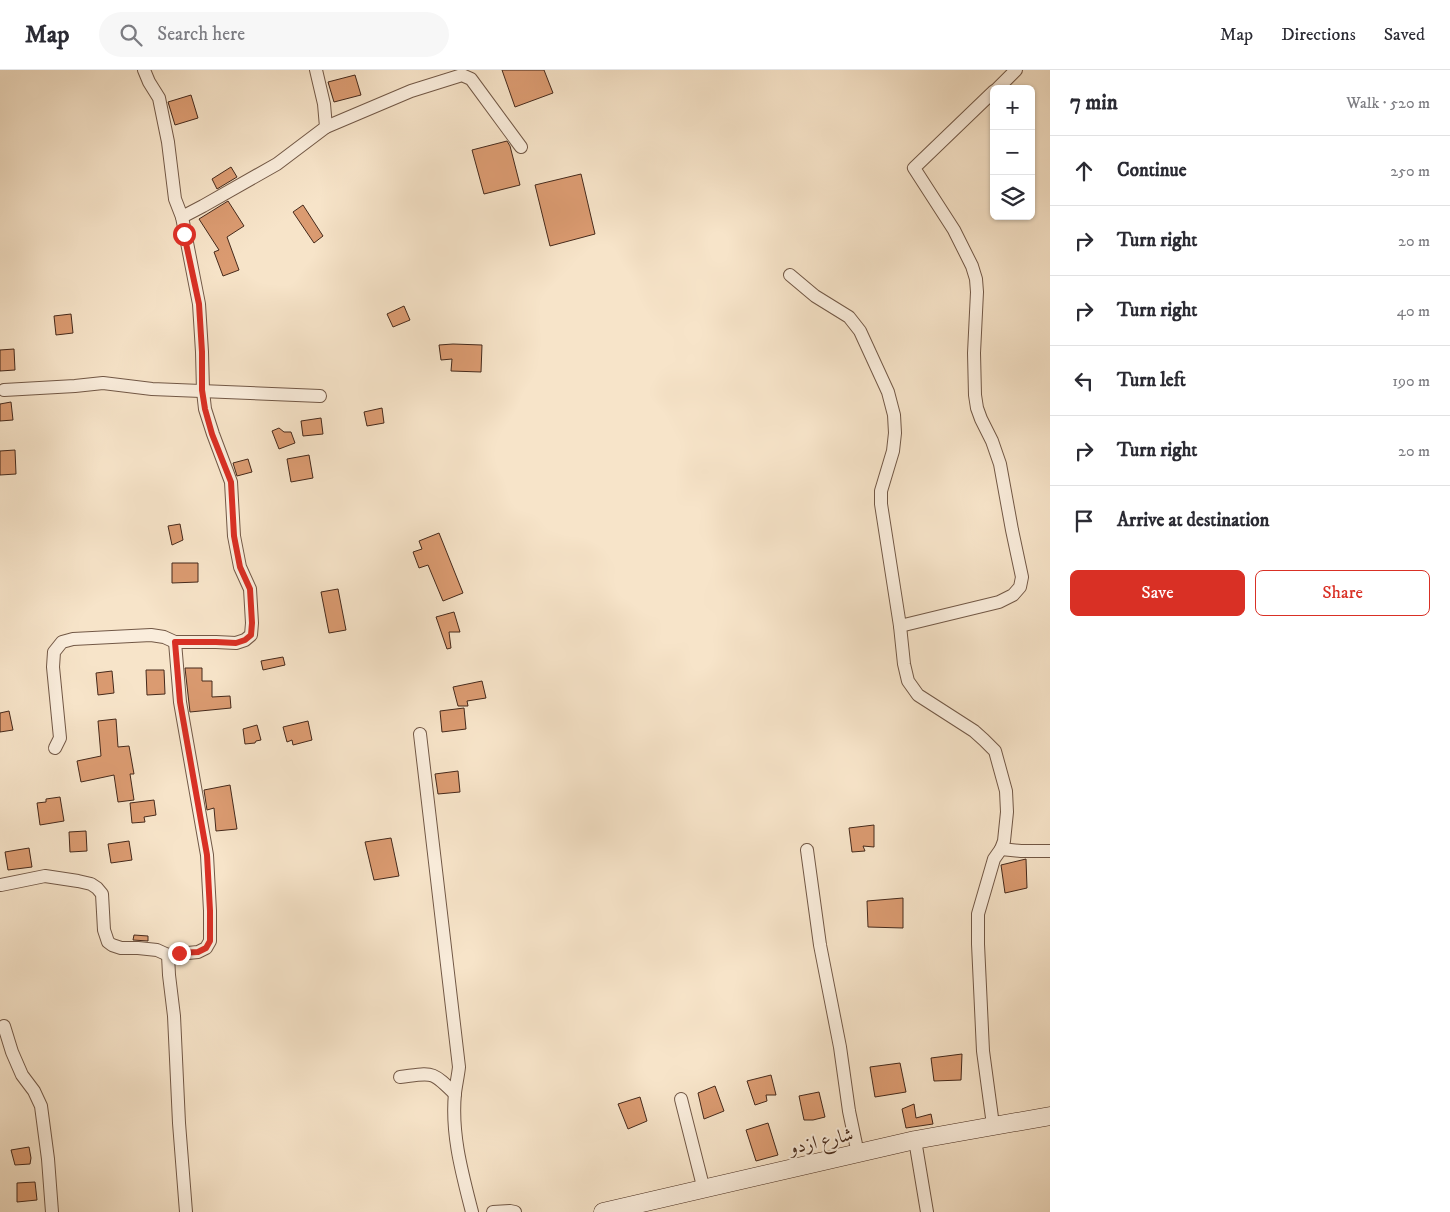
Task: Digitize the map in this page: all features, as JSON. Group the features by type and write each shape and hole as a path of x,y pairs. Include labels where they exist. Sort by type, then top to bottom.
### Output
{"street":[{"path":"55,748 60,738 52,667 54,652 62,642 73,639 151,635 164,637 175,642 236,643 245,640 251,635 252,629 250,589 240,567 234,536 231,482 212,434 205,409 202,390 199,304 182,217 175,199 168,142 159,98 144,70"},
{"path":"316,70 324,104 326,127"},
{"path":"1001,85 1016,70"},
{"path":"182,217 278,164 326,127 448,74 462,75 471,79 521,147"},
{"path":"900,626 999,602 1013,595 1020,587 1022,577 1000,464 977,408 974,353 976,279 972,266 954,230 914,168 990,96"},
{"path":"790,275 815,296 849,317 864,337 888,392 894,415 895,433 893,451 880,491 908,681 918,695 974,731 995,751 1006,792 1006,832 1001,849 994,859 978,914 983,1051 993,1126"},
{"path":"4,390 103,383 152,390 202,390 320,396"},
{"path":"1,884 45,876 90,884 98,888 102,894 104,930 108,942 112,945 121,948 157,950 168,954 198,952 206,948 210,941 207,855 180,702 175,642"},
{"path":"420,734 459,1067 455,1094 455,1122 459,1160 472,1212"},
{"path":"1001,849 1050,851"},
{"path":"807,850 820,945 858,1154"},
{"path":"168,954 174,1016 179,1123 186,1212"},
{"path":"4,1026 22,1075 34,1091 41,1106 52,1212"},
{"path":"400,1077 434,1075 455,1094"},
{"path":"681,1098 704,1190"},
{"name":"شارع ازدو","path":"603,1212 915,1140 1050,1116"},
{"path":"915,1140 927,1212"},
{"path":"493,1212 515,1212"}],"building":[{"path":"502,70 544,70 553,93 515,107"},
{"path":"355,75 361,95 334,102 328,82"},
{"path":"191,95 198,118 175,125 168,102"},
{"path":"507,141 520,185 484,194 472,150"},
{"path":"231,167 237,177 217,189 212,179"},
{"path":"581,174 595,234 550,246 535,185"},
{"path":"228,201 244,226 227,237 239,270 223,276 214,252 219,250 199,219"},
{"path":"303,205 323,236 314,243 293,212"},
{"path":"404,306 410,320 393,327 387,314"},
{"path":"71,314 73,333 56,335 54,316"},
{"path":"439,345 482,345 481,372 451,371 452,359 441,360"},
{"path":"14,349 15,370 0,371 0,350"},
{"path":"11,402 13,420 0,421 0,404"},
{"path":"382,408 384,423 367,426 364,412"},
{"path":"321,418 323,434 303,436 301,421"},
{"path":"279,428 284,432 291,432 295,443 279,449 272,431"},
{"path":"15,450 16,474 0,475 0,451"},
{"path":"309,455 313,478 291,482 287,459"},
{"path":"248,459 252,472 237,476 233,463"},
{"path":"180,524 183,540 172,545 168,526"},
{"path":"439,533 463,593 443,601 428,565 419,568 413,552 422,549 419,541"},
{"path":"172,563 198,563 198,582 172,583"},
{"path":"338,589 346,630 329,633 321,592"},
{"path":"454,612 460,632 449,632 451,648 447,649 436,617"},
{"path":"283,657 285,665 263,670 261,661"},
{"path":"185,668 202,668 202,681 212,681 212,697 230,696 231,708 190,712"},
{"path":"146,670 164,670 165,694 147,695"},
{"path":"112,671 114,693 98,695 96,673"},
{"path":"482,681 486,698 467,701 468,706 458,706 453,687"},
{"path":"464,708 466,729 442,732 440,711"},
{"path":"9,711 13,730 0,732 0,713"},
{"path":"116,719 118,747 129,746 134,774 130,774 134,800 118,802 114,775 81,782 77,761 101,756 98,721"},
{"path":"308,721 312,740 293,745 292,740 287,742 283,727"},
{"path":"257,725 261,740 245,744 243,729"},
{"path":"458,771 460,792 438,794 435,774"},
{"path":"230,785 237,829 216,831 214,808 207,810 204,790"},
{"path":"60,797 64,821 40,825 37,803 46,802 46,799"},
{"path":"154,800 156,815 144,817 145,822 132,823 130,803"},
{"path":"874,825 874,847 863,846 865,851 852,852 849,828"},
{"path":"86,831 87,851 70,852 69,832"},
{"path":"391,838 399,876 374,880 365,842"},
{"path":"129,841 132,860 111,863 108,844"},
{"path":"29,848 32,867 8,870 5,852"},
{"path":"1026,859 1027,888 1005,893 1001,865"},
{"path":"903,898 903,928 868,927 867,901"},
{"path":"134,935 148,936 148,941 133,940"},
{"path":"962,1054 961,1080 934,1081 931,1058"},
{"path":"900,1063 906,1092 875,1097 870,1067"},
{"path":"771,1075 776,1095 766,1095 767,1101 755,1105 747,1081"},
{"path":"715,1086 724,1111 704,1119 698,1093"},
{"path":"819,1092 825,1117 804,1120 799,1096"},
{"path":"640,1097 647,1121 628,1129 618,1104"},
{"path":"914,1104 916,1118 931,1114 933,1124 906,1128 902,1109"},
{"path":"768,1123 778,1155 756,1161 746,1130"},
{"path":"29,1147 30,1164 15,1165 11,1150"},
{"path":"35,1182 37,1200 17,1202 17,1183"}],"route":[{"path":"179,953 198,952 206,948 210,941 210,911 207,855 180,702 175,642 236,643 245,640 251,635 252,623 250,589 240,567 234,536 231,482 212,434 205,409 202,390 199,304 184,234"}]}
